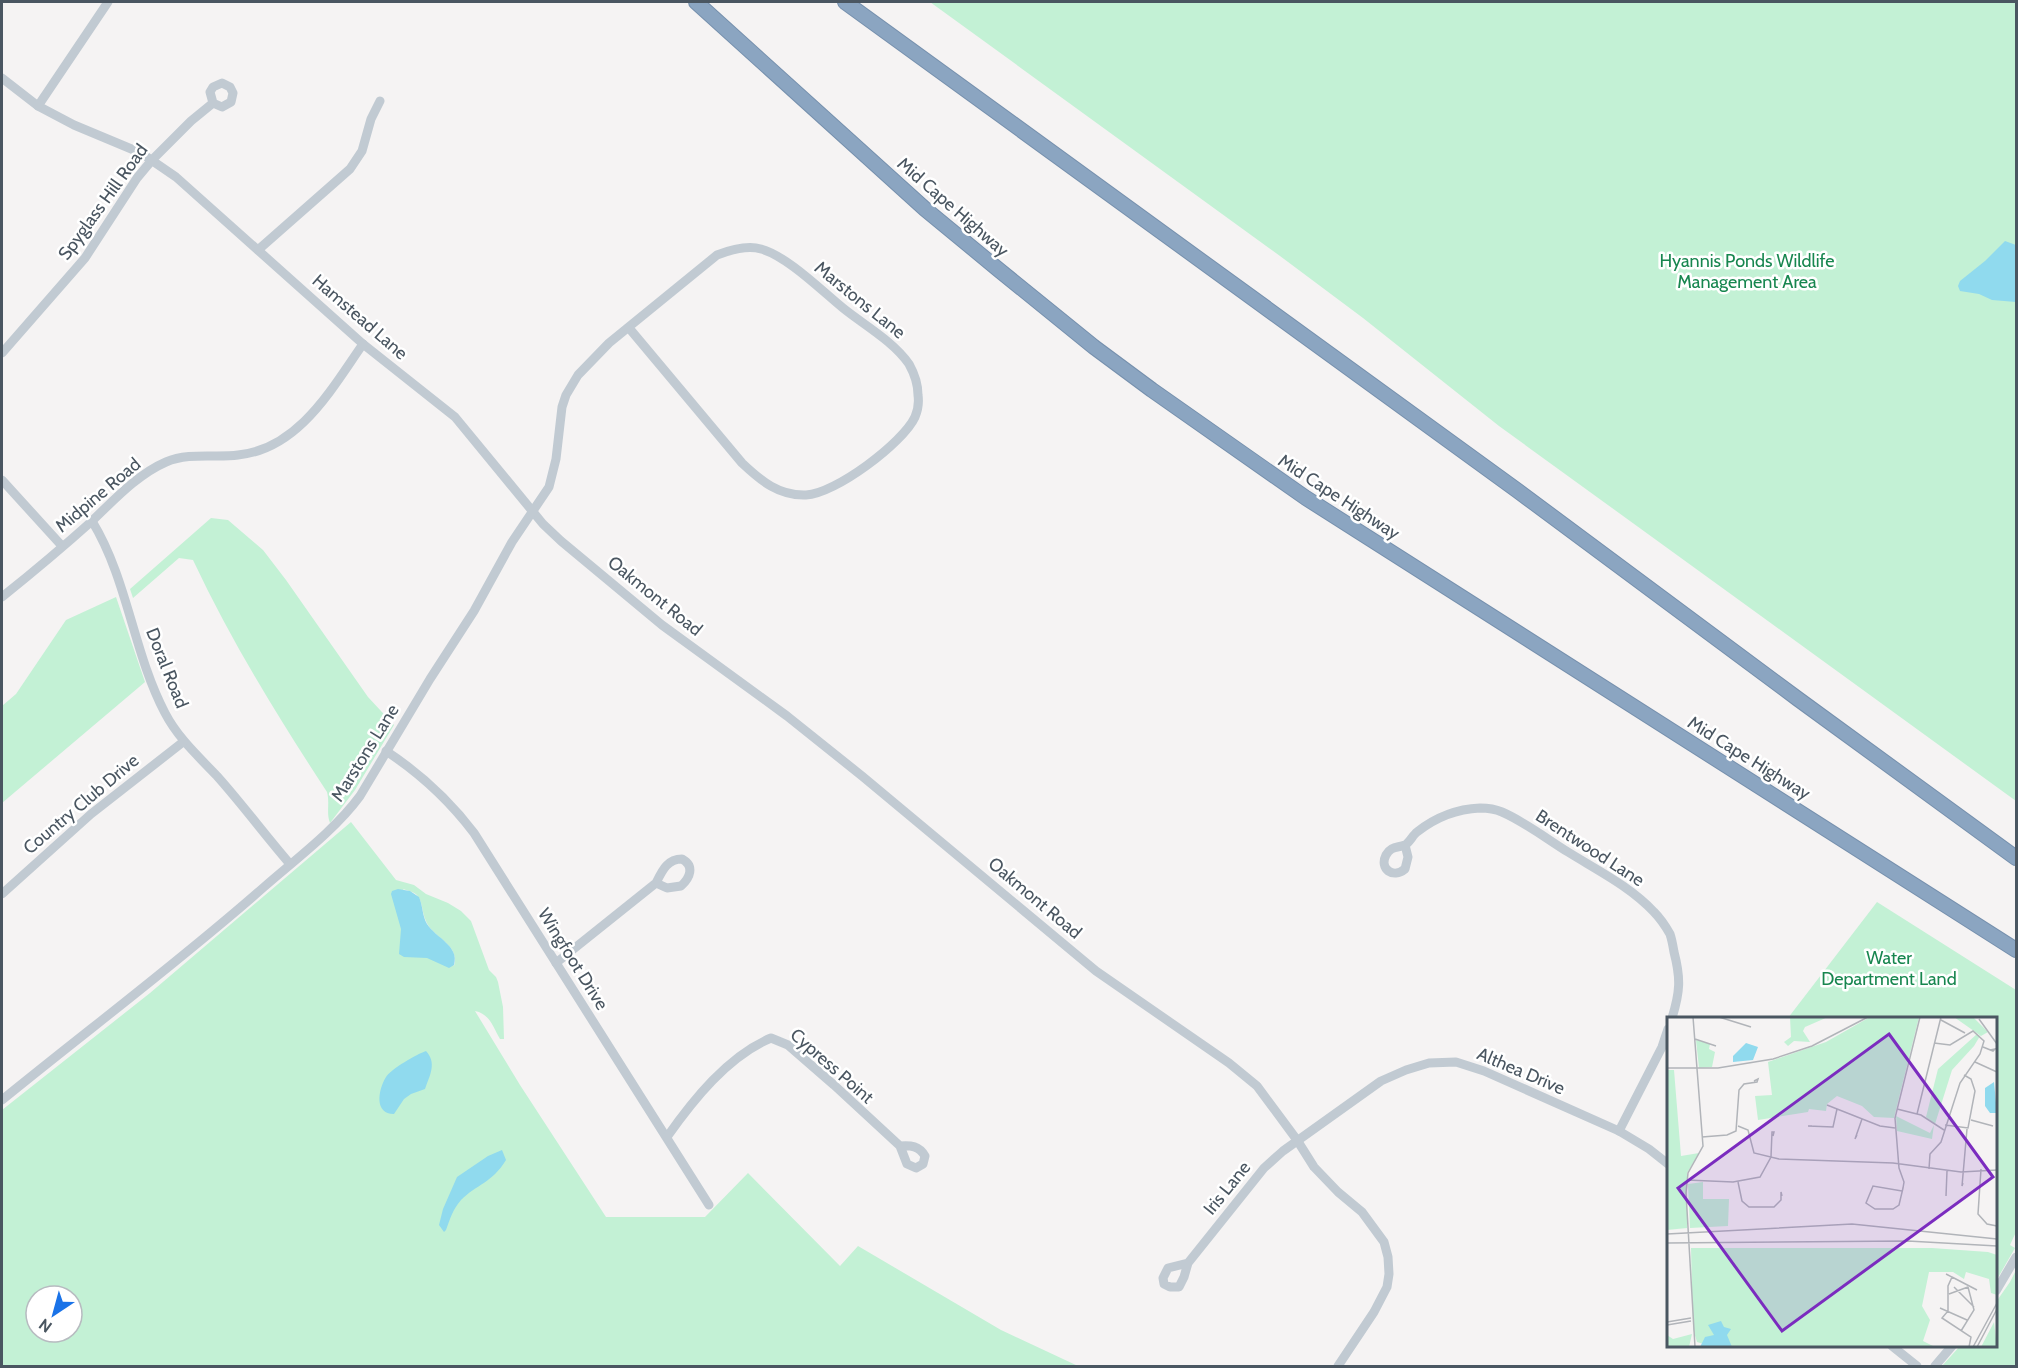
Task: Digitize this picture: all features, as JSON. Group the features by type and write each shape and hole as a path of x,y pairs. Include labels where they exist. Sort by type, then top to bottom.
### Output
{"highway":[{"name":"Mid Cape Highway","path":"696,2 944,224 1094,347 1195,421 1306,498 2016,950"},
{"path":"846,2 1527,498 2016,858"}],"street":[{"path":"38,106 108,2"},
{"name":"Hamstead Lane","path":"2,78 38,106 74,125 128,146 176,177 363,344 455,417 533,512"},
{"path":"258,250 350,169 362,151 371,119 380,101"},
{"name":"Spyglass Hill Road","path":"2,353 85,258 137,178 152,160 190,121 213,103"},
{"name":"Marstons Lane","path":"2,1100 182,958 350,810 474,610 512,542 549,486 554,474 559,427 566,395 578,375 629,328 717,255 729,250 761,249 783,260 898,352 909,365 916,379 918,394 915,417 906,431 841,484 808,495 786,493 763,482 742,463 629,328"},
{"name":"Midpine Road","path":"2,597 134,483 166,462 181,457 239,455 266,449 279,442 315,410 363,344"},
{"path":"2,480 62,546"},
{"name":"Oakmont Road","path":"533,512 561,541 650,615 787,716 913,817 1096,971 1244,1074 1264,1094 1314,1167 1362,1212 1384,1242 1389,1274 1382,1298 1338,1366"},
{"name":"Doral Road","path":"92,521 107,549 152,684 165,714 183,742 217,777 290,864"},
{"name":"Country Club Drive","path":"2,894 91,814 183,742"},
{"name":"Wingfoot Drive","path":"386,751 425,779 466,822 709,1204"},
{"name":"Brentwood Lane","path":"1406,845 1413,835 1441,816 1467,810 1491,809 1515,819 1618,884 1654,911 1670,934 1680,985 1672,1017"},
{"path":"556,963 656,883"},
{"path":"1619,1131 1662,1047 1667,1032"},
{"name":"Cypress Point","path":"667,1137 710,1085 731,1064 755,1045 771,1038 788,1045 900,1146"},
{"name":"Althea Drive","path":"1296,1140 1381,1081 1419,1066 1456,1062 1484,1071 1619,1131 1667,1163"},
{"name":"Iris Lane","path":"1188,1263 1264,1168 1296,1140"},
{"path":"1997,1288 2014,1260"},
{"path":"1893,1347 1917,1366"},
{"path":"1935,1366 1951,1347"}],"green space":[{"name":"Hyannis Ponds Wildlife Management Area","path":"930,2 2016,2 2016,801 1499,426 1363,318 1280,256"},
{"path":"211,518 228,520 263,550 368,697 394,725 355,790 330,823 327,792 256,678 193,560 179,558 133,598 130,589"},
{"path":"116,597 145,682 2,803 2,706 16,694 66,620"},
{"path":"351,822 396,880 414,885 426,894 448,903 471,921 489,970 498,982 503,1007 504,1039 500,1039 488,1018 475,1011 606,1217 705,1217 748,1173 840,1266 858,1246 1001,1330 1078,1366 2,1366 2,1110 150,993","holes":["403,889 418,896 428,925 454,953 454,966"]},
{"name":"Water Department Land","path":"1877,902 2016,990 2016,1232 2010,1245 2015,1248 1997,1279 1997,1017 1789,1017"},
{"path":"2016,1270 2016,1366 1942,1366 1959,1347 1997,1347 1997,1301"}],"water":[{"path":"2005,241 2016,245 2016,302 1992,300 1979,294 1960,291 1958,286 1960,281"},
{"path":"398,889 410,891 419,897 427,924 454,953 454,965 449,968 427,958 404,957 399,954 401,929 391,894 392,891"},
{"path":"426,1051 432,1065 425,1089 404,1099 394,1114 383,1110 380,1094 386,1077 404,1062"},
{"path":"502,1150 506,1160 501,1168 461,1200 444,1232 439,1225 443,1209 457,1177 488,1156"}]}
